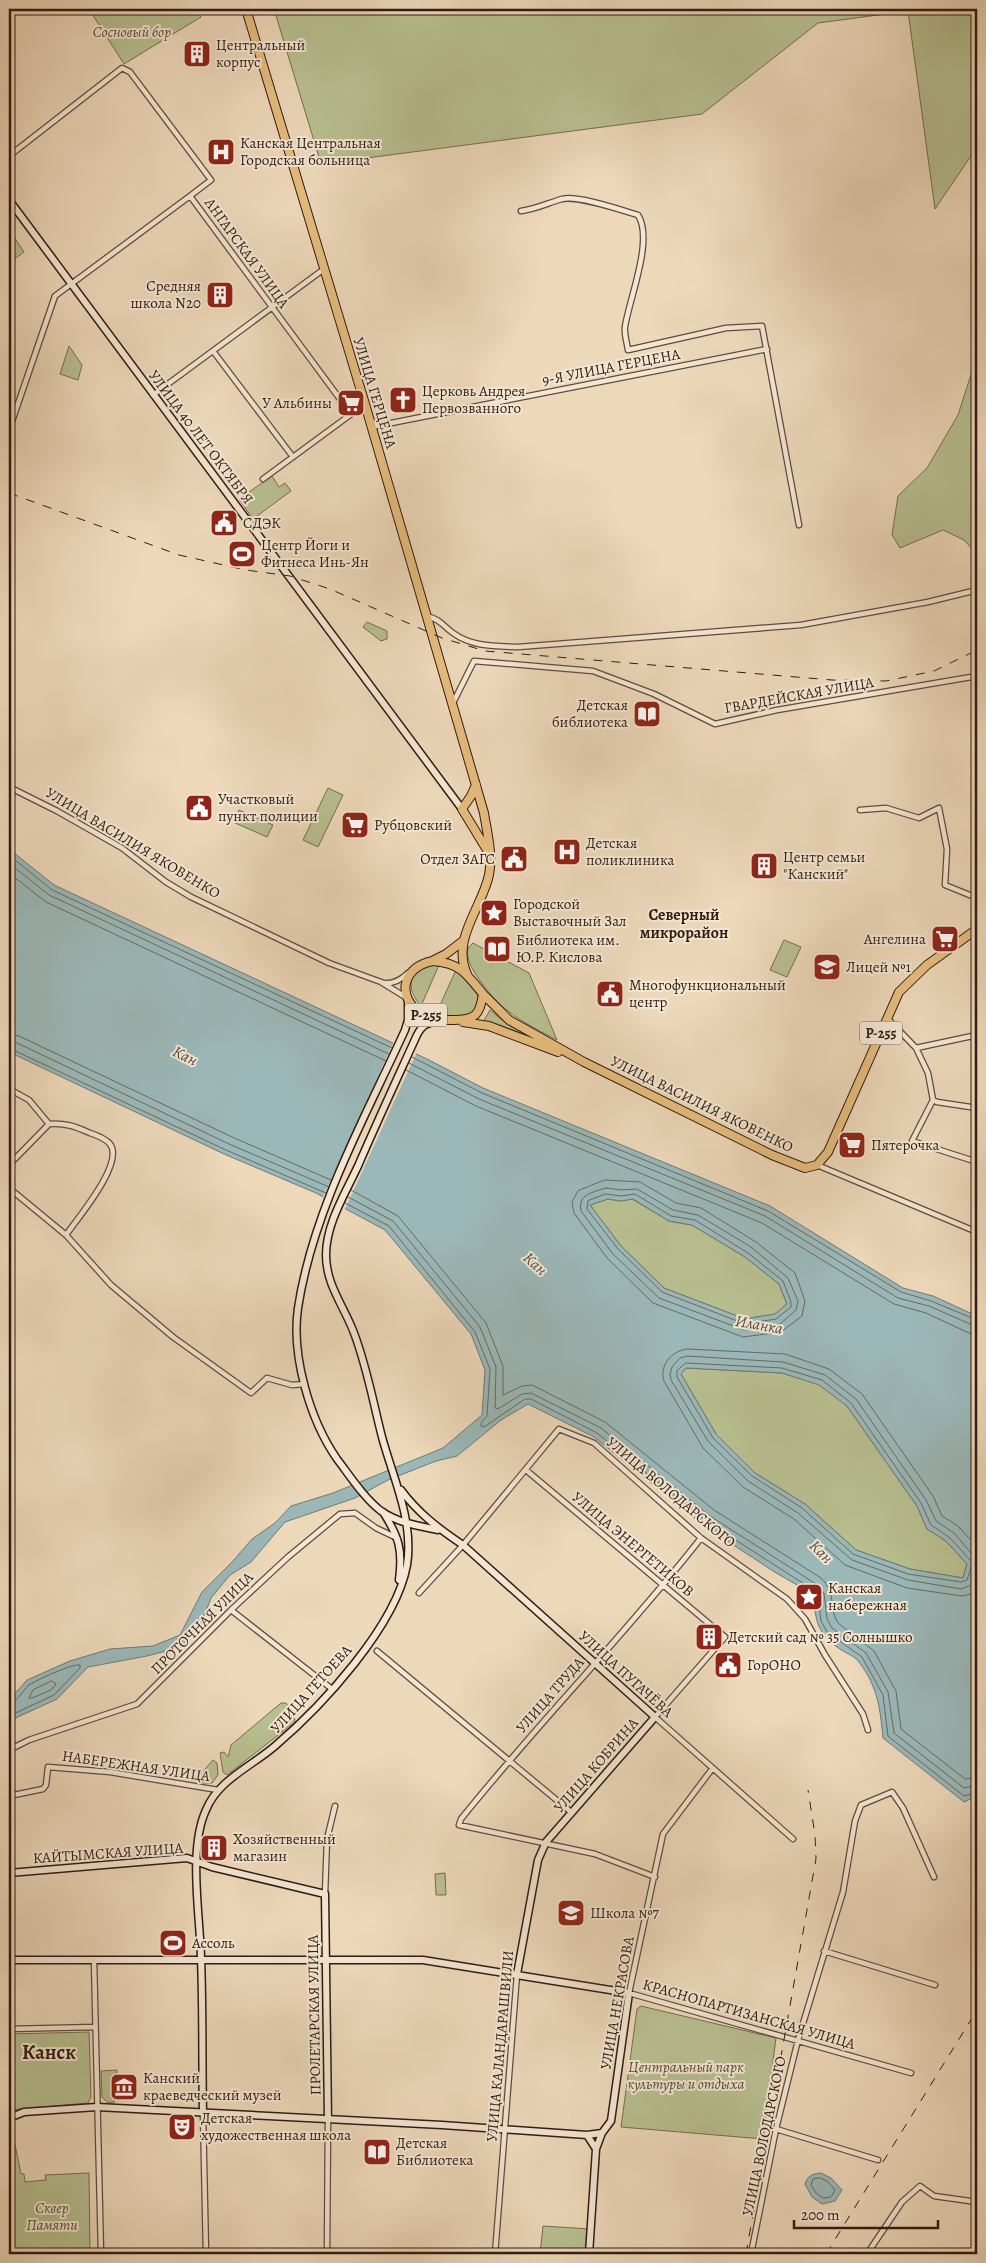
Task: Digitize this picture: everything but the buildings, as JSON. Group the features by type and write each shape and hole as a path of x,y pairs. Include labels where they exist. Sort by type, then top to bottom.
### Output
{"main road":[{"name":"УЛИЦА ГЕРЦЕНА","path":"246,9 365,404 484,813 490,858 489,874 463,941"},
{"name":"УЛИЦА 40 ЛЕТ ОКТЯБРЯ","path":"9,200 462,809"},
{"path":"476,785 472,796 462,809 481,838 490,858"},
{"name":"Р-255","path":"818,1165 828,1152 899,992 914,976 977,929"},
{"path":"411,970 446,954 463,941"},
{"path":"463,941 463,966 467,974"},
{"name":"Р-255","path":"433,960 453,964 467,974 483,994 481,1007 474,1017 465,1020 442,1020 427,1023 421,1028 334,1218 326,1252 330,1286 353,1328 363,1356 388,1457 398,1487 412,1506 440,1530"},
{"name":"Р-255","path":"411,970 406,984 408,1020 405,1030 322,1213 298,1310 298,1341 305,1384 315,1417 329,1446 349,1476 382,1511 407,1523 440,1530"},
{"name":"УЛИЦА ВАСИЛИЯ ЯКОВЕНКО","path":"483,994 509,1020 584,1062 778,1158 800,1167 818,1165"},
{"name":"Р-255","path":"408,998 420,1013 442,1020"},
{"name":"Р-255","path":"453,1020 489,1026 584,1062"},
{"path":"397,1598 407,1561 407,1523 398,1487"},
{"path":"382,1511 398,1539 401,1559 397,1598"},
{"name":"УЛИЦА ПУГАЧЁВА","path":"440,1530 463,1545 655,1717"},
{"name":"УЛИЦА ГЕТОЕВА","path":"203,2113 201,1960 197,1861 198,1836 204,1813 218,1790 274,1748 332,1688 383,1624 397,1598"},
{"name":"УЛИЦА КОБРИНА","path":"546,1842 655,1717"},
{"name":"УЛИЦА КАЛАНДАРАШВИЛИ","path":"516,1974 538,1860 546,1842"},
{"name":"КАЙТЫМСКАЯ УЛИЦА","path":"9,1873 187,1858 212,1867 325,1894"},
{"name":"ПРОЛЕТАРСКАЯ УЛИЦА","path":"325,1894 328,2120"},
{"name":"КРАСНОПАРТИЗАНСКАЯ УЛИЦА","path":"9,1960 423,1960 629,1993"},
{"name":"УЛИЦА НЕКРАСОВА","path":"590,2254 596,2149 602,2133 611,2121 629,1993"},
{"path":"9,2118 24,2112 97,2107 587,2135 602,2133"},
{"path":"587,2135 596,2149"}],"street":[{"name":"АНГАРСКАЯ УЛИЦА","path":"9,156 122,68 130,72 211,180 190,196 350,414"},
{"path":"9,430 55,296 190,196"},
{"path":"521,211 564,199 595,203 638,215 643,224 640,271 624,329 628,350 726,328 762,326 799,525"},
{"path":"153,395 324,269"},
{"name":"9-Я УЛИЦА ГЕРЦЕНА","path":"371,427 767,349"},
{"path":"213,351 293,457"},
{"path":"263,479 365,404"},
{"path":"426,615 439,620 453,633 476,645 518,647 801,626 928,602 977,590"},
{"name":"ГВАРДЕЙСКАЯ УЛИЦА","path":"452,705 474,661 593,671 654,694 715,724 777,710 977,676"},
{"name":"УЛИЦА ВАСИЛИЯ ЯКОВЕНКО","path":"9,787 57,811 122,848 166,882 191,897 329,963 381,982 408,998"},
{"path":"860,810 886,808 918,818 939,808 947,849 945,885 977,898"},
{"path":"381,982 391,984 401,980 411,970"},
{"path":"887,1018 916,1048 928,1073 933,1100 912,1141 977,1162"},
{"path":"916,1048 977,1035"},
{"path":"9,1089 29,1100 49,1124"},
{"path":"933,1100 977,1108"},
{"path":"9,1165 49,1124 65,1123 95,1135 110,1144 112,1150 110,1166 105,1181 66,1235"},
{"name":"УЛИЦА ВАСИЛИЯ ЯКОВЕНКО","path":"818,1165 977,1232"},
{"path":"9,1188 66,1235 111,1285 173,1337 251,1393 267,1378 292,1385 305,1384"},
{"name":"УЛИЦА ВОЛОДАРСКОГО","path":"526,1470 559,1429 594,1443 701,1538 787,1599 805,1619 825,1655 863,1714 868,1730"},
{"path":"419,1593 463,1545 526,1470"},
{"name":"УЛИЦА ЭНЕРГЕТИКОВ","path":"526,1470 725,1637"},
{"name":"ПРОТОЧНАЯ УЛИЦА","path":"9,1750 29,1740 137,1704 231,1610 288,1557 340,1514 355,1513 376,1528 398,1539"},
{"name":"УЛИЦА ТРУДА","path":"546,1842 459,1825 460,1819 509,1760 663,1586 701,1538"},
{"path":"231,1610 332,1688"},
{"name":"УЛИЦА КОБРИНА","path":"655,1717 725,1637"},
{"path":"377,1651 571,1812"},
{"name":"УЛИЦА ПУГАЧЁВА","path":"655,1717 793,1839"},
{"name":"НАБЕРЕЖНАЯ УЛИЦА","path":"9,1796 43,1789 46,1785 48,1767 110,1772 218,1790"},
{"name":"УЛИЦА НЕКРАСОВА","path":"629,1993 663,1834 712,1769"},
{"name":"УЛИЦА ВОЛОДАРСКОГО","path":"751,2254 776,2129 798,2040 843,1892 855,1821 861,1805 892,1792 903,1808 934,1877"},
{"name":"ПРОЛЕТАРСКАЯ УЛИЦА","path":"325,1894 327,1839 335,1806"},
{"path":"546,1842 595,1854 654,1877"},
{"path":"824,1951 935,1985"},
{"path":"94,1960 101,2254"},
{"name":"УЛИЦА КАЛАНДАРАШВИЛИ","path":"495,2254 516,1974"},
{"name":"КРАСНОПАРТИЗАНСКАЯ УЛИЦА","path":"629,1993 911,2073"},
{"path":"9,2029 95,2027"},
{"path":"203,2113 206,2254"},
{"name":"ПРОЛЕТАРСКАЯ УЛИЦА","path":"327,2254 328,2120"},
{"path":"776,2129 878,2160"},
{"path":"867,2254 902,2202 920,2186 934,2196 977,2202"}],"green space":[{"name":"Сосновый бор","path":"89,9 195,9 201,17 124,64"},
{"path":"274,9 977,9 977,147 935,209 908,11 818,23 702,114 321,164"},
{"path":"10,231 24,252 12,261 9,256"},
{"path":"69,346 82,365 78,380 60,374"},
{"path":"977,356 977,552 964,540 943,530 900,548 892,535 898,496 927,468 958,415"},
{"path":"272,476 279,487 285,483 291,491 253,519 239,499"},
{"path":"367,622 387,631 387,639 381,641 363,627"},
{"path":"328,788 343,795 318,847 303,840"},
{"path":"239,810 273,825 267,837 233,822"},
{"path":"784,940 801,947 787,977 770,970"},
{"path":"473,943 529,973 557,1040 534,1028 504,1008 487,990 470,964 468,948"},
{"path":"430,965 439,965 421,1006 412,992 411,983 418,969"},
{"path":"456,970 478,995 476,1010 466,1017 436,1014"},
{"path":"490,1010 502,1020 565,1053 483,1022"},
{"path":"608,1199 621,1201 632,1199 669,1221 692,1225 745,1257 779,1284 787,1304 775,1314 745,1319 664,1288 621,1246 590,1205"},
{"path":"686,1368 782,1373 819,1384 847,1406 917,1506 927,1529 946,1541 967,1564 963,1578 910,1569 856,1550 805,1504 755,1473 716,1434 681,1374"},
{"path":"281,1703 286,1703 294,1715 295,1722 227,1775 223,1772 220,1753 224,1752 228,1757 231,1745"},
{"path":"213,1760 217,1763 218,1775 212,1783 203,1783 198,1777"},
{"path":"445,1873 446,1895 436,1895 435,1874"},
{"name":"Центральный парк культуры и отдыха","path":"641,2006 776,2038 763,2139 621,2127 637,2009"},
{"path":"89,2032 91,2097 88,2103 9,2110 9,2034"},
{"path":"117,2070 114,2103 107,2102 102,2097 101,2071"},
{"name":"Сквер Памяти","path":"12,2130 21,2174 24,2174 25,2182 46,2180 45,2175 89,2173 90,2254 9,2254 9,2133"},
{"path":"543,2226 590,2229 587,2254 540,2254"}],"water":[{"path":"9,849 54,885 427,1059 483,1088 770,1206 903,1288 933,1296 977,1316 977,1796 964,1802 883,1738 877,1698 870,1680 853,1656 826,1638 819,1626 813,1596 809,1592 703,1525 594,1437 528,1404 501,1420 457,1456 436,1461 388,1480 355,1498 285,1522 251,1562 230,1575 211,1598 201,1624 181,1647 147,1656 88,1667 57,1699 9,1721 9,1700 27,1680 70,1661 110,1649 153,1646 180,1635 202,1592 252,1539 275,1523 291,1506 333,1493 443,1448 482,1415 485,1370 471,1334 385,1230 316,1193 224,1154 9,1052","holes":["608,1199 621,1201 633,1199 669,1221 692,1225 745,1257 779,1284 787,1304 775,1314 745,1319 664,1288 621,1246 590,1205","686,1368 782,1373 819,1385 847,1406 917,1506 927,1529 946,1541 967,1564 963,1578 910,1569 856,1550 805,1504 755,1473 716,1434 681,1374"]},
{"path":"821,2173 831,2178 842,2190 835,2201 822,2204 812,2197 805,2184 811,2176"}],"pier":[{"path":"394,1041 417,1052 344,1211 322,1199"}],"railway":[{"path":"419,13 452,9"},
{"path":"9,493 179,555 246,570 290,576 330,589 442,638 485,651 832,680 886,681 934,671 977,650"},
{"path":"746,2254 816,1859 815,1835 808,1790"},
{"path":"826,2254 977,2010"}],"place":[{"name":"Центральный корпус","path":"197,54"},
{"name":"Канская Центральная Городская больница","path":"221,152"},
{"name":"Средняя школа N20","path":"220,295"},
{"name":"Церковь Андрея Первозванного","path":"403,400"},
{"name":"У Альбины","path":"351,403"},
{"name":"СДЭК","path":"224,523"},
{"name":"Центр Йоги и Фитнеса Инь-Ян","path":"242,554"},
{"name":"Детская библиотека","path":"647,714"},
{"name":"Участковый пункт полиции","path":"199,808"},
{"name":"Рубцовский","path":"355,825"},
{"name":"Детская поликлиника","path":"567,852"},
{"name":"Отдел ЗАГС","path":"514,859"},
{"name":"Центр семьи \"Канский\"","path":"764,866"},
{"name":"Городской Выставочный Зал","path":"494,913"},
{"name":"Ангелина","path":"945,939"},
{"name":"Библиотека им. Ю.Р. Кислова","path":"497,949"},
{"name":"Лицей №1","path":"827,967"},
{"name":"Многофункциональный центр","path":"610,994"},
{"name":"Пятерочка","path":"852,1145"},
{"name":"Канская набережная","path":"809,1597"},
{"name":"Детский сад № 35 Солнышко","path":"709,1637"},
{"name":"ГорОНО","path":"728,1665"},
{"name":"Хозяйственный магазин","path":"214,1848"},
{"name":"Школа №7","path":"571,1913"},
{"name":"Ассоль","path":"173,1943"},
{"name":"Канский краеведческий музей","path":"124,2087"},
{"name":"Детская художественная школа","path":"182,2127"},
{"name":"Детская Библиотека","path":"377,2152"}],"district":[{"name":"Северный микрорайон","path":"684,924"},
{"name":"Канск","path":"49,2052"}],"water label":[{"name":"Кан","path":"185,1056"},
{"name":"Кан","path":"535,1264"},
{"name":"Иланка","path":"759,1325"},
{"name":"Кан","path":"821,1552"}]}
